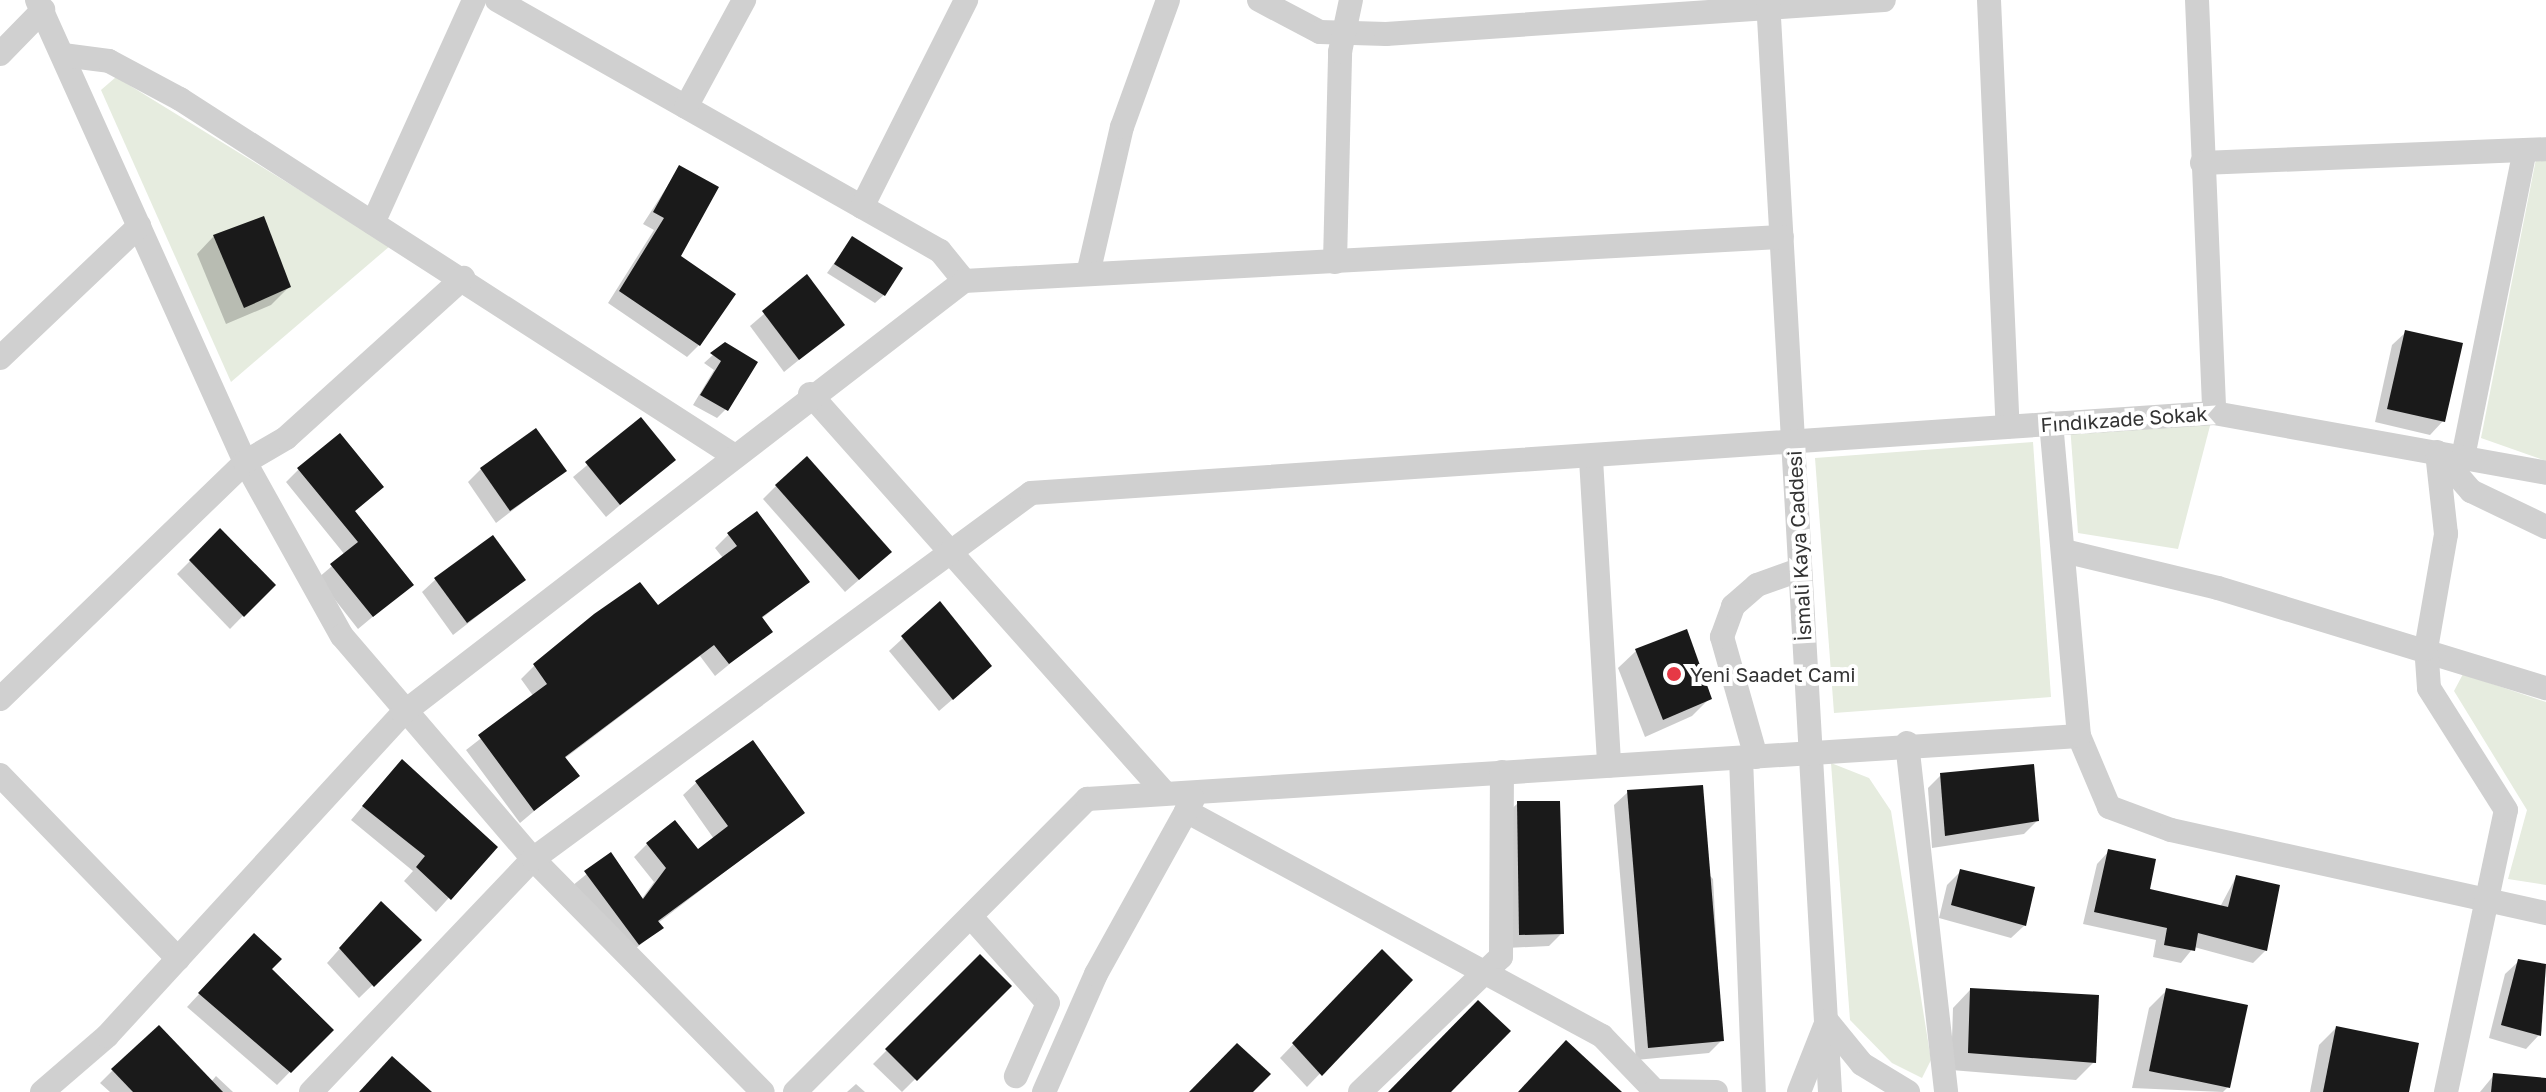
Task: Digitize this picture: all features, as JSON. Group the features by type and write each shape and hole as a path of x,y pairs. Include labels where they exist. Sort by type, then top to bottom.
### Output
{"street":[{"path":"373,223 474,0"},
{"path":"497,0 940,251 964,281"},
{"path":"686,107 744,0"},
{"path":"862,207 966,0"},
{"path":"1088,274 1122,127 1168,0"},
{"path":"1259,0 1320,32 1884,0"},
{"path":"1335,262 1340,52 1349,32 1351,0"},
{"path":"1989,0 2008,427"},
{"path":"2197,0 2214,413"},
{"path":"0,54 40,5 245,462 342,636 403,713 533,859 763,1092"},
{"name":"İsmali Kaya Caddesi","path":"1769,5 1830,1092"},
{"path":"63,55 109,61 180,99 463,278 733,455"},
{"path":"2202,163 2535,149 2463,457"},
{"path":"0,358 139,226"},
{"path":"42,1092 178,959 403,713 810,394 964,281 1782,237"},
{"path":"0,699 245,462 286,438 463,278"},
{"path":"810,394 1163,791"},
{"name":"Fındıkzade Sokak","path":"311,1092 533,859 949,547 1031,493 1794,446 2051,423 2214,413 2546,473"},
{"path":"2051,423 2079,736 2109,807 2171,830 2546,913"},
{"path":"2437,452 2471,491 2546,527"},
{"path":"2437,452 2446,534 2426,649 2429,688 2506,810 2490,901 2446,1092"},
{"path":"1591,459 1609,765"},
{"path":"2064,551 2426,649 2546,688"},
{"path":"1754,1092 1749,757 1722,637 1733,606 1757,585 1799,570"},
{"path":"795,1092 1087,799 1200,788 1811,753 1907,743 2079,736"},
{"path":"1907,743 1946,1092"},
{"path":"1360,1092 1501,957 1502,772"},
{"path":"0,775 178,959"},
{"path":"1044,1092 1096,974 1200,788"},
{"path":"1186,811 1602,1036 1655,1092 1716,1092"},
{"path":"971,917 1048,1003 1016,1076"},
{"path":"1799,1092 1827,1021 1862,1064 1908,1092"}],"shaded area":[{"path":"116,77 390,246 231,382 101,90"},
{"path":"2546,158 2546,461 2481,438 2536,159"},
{"path":"2211,422 2178,549 2078,533 2070,425"},
{"path":"2033,442 2051,697 1834,713 1815,458"},
{"path":"2463,674 2546,702 2546,885 2508,879 2527,810 2454,691"},
{"path":"1831,763 1869,778 1891,811 1931,1060 1922,1078 1892,1063 1850,1020"}],"building":[{"path":"679,165 719,187 681,256 736,294 700,346 619,291 664,218 653,212"},
{"path":"264,216 291,287 244,308 213,235"},
{"path":"852,236 903,268 885,296 834,264"},
{"path":"807,274 845,325 799,360 762,311"},
{"path":"2405,330 2463,343 2445,422 2387,409"},
{"path":"725,342 758,362 728,411 700,395 721,361 710,353"},
{"path":"641,417 676,460 620,505 585,462"},
{"path":"536,428 567,471 510,511 480,468"},
{"path":"340,433 384,487 355,511 414,585 373,617 330,564 358,542 297,468"},
{"path":"807,456 892,552 859,580 775,485"},
{"path":"757,511 810,582 762,617 773,632 729,664 714,645 565,757 580,776 534,811 478,735 547,684 533,664 594,614 640,582 658,605 737,546 727,533"},
{"path":"220,528 276,585 244,617 189,560"},
{"path":"493,535 526,580 467,623 434,578"},
{"path":"940,601 992,666 953,700 901,636"},
{"name":"Yeni Saadet Cami","path":"1687,629 1712,699 1663,720 1635,649"},
{"path":"753,740 805,813 658,921 664,928 639,945 584,871 611,852 643,899 666,868 646,843 675,820 698,849 728,826 695,781"},
{"path":"402,759 498,847 451,900 416,867 425,856 362,806"},
{"path":"2034,764 2039,821 1945,836 1940,773"},
{"path":"1703,785 1724,1041 1648,1048 1627,790"},
{"path":"1517,801 1560,801 1564,934 1519,935"},
{"path":"2108,849 2156,859 2150,889 2228,907 2236,875 2280,885 2267,951 2198,933 2195,951 2164,945 2167,928 2094,912"},
{"path":"1960,869 2035,887 2026,926 1951,905"},
{"path":"381,901 422,940 374,987 339,948"},
{"path":"254,933 282,959 272,969 334,1030 291,1073 198,993"},
{"path":"1382,949 1413,980 1322,1076 1292,1043"},
{"path":"980,954 1012,986 917,1081 885,1049"},
{"path":"2518,959 2546,964 2541,1036 2501,1025"},
{"path":"1970,988 2099,995 2096,1063 1968,1053"},
{"path":"2166,988 2248,1005 2230,1088 2149,1071"},
{"path":"1478,1000 1511,1031 1451,1092 1388,1092"},
{"path":"159,1025 223,1092 133,1092 111,1069"},
{"path":"2336,1026 2419,1043 2409,1092 2323,1092"},
{"path":"1566,1040 1622,1092 1518,1092"},
{"path":"1237,1043 1271,1074 1253,1092 1189,1092"},
{"path":"392,1056 432,1092 359,1092"},
{"path":"2493,1073 2546,1078 2546,1092 2491,1092"}],"place":[{"name":"Yeni Saadet Cami","path":"1674,674"}]}
